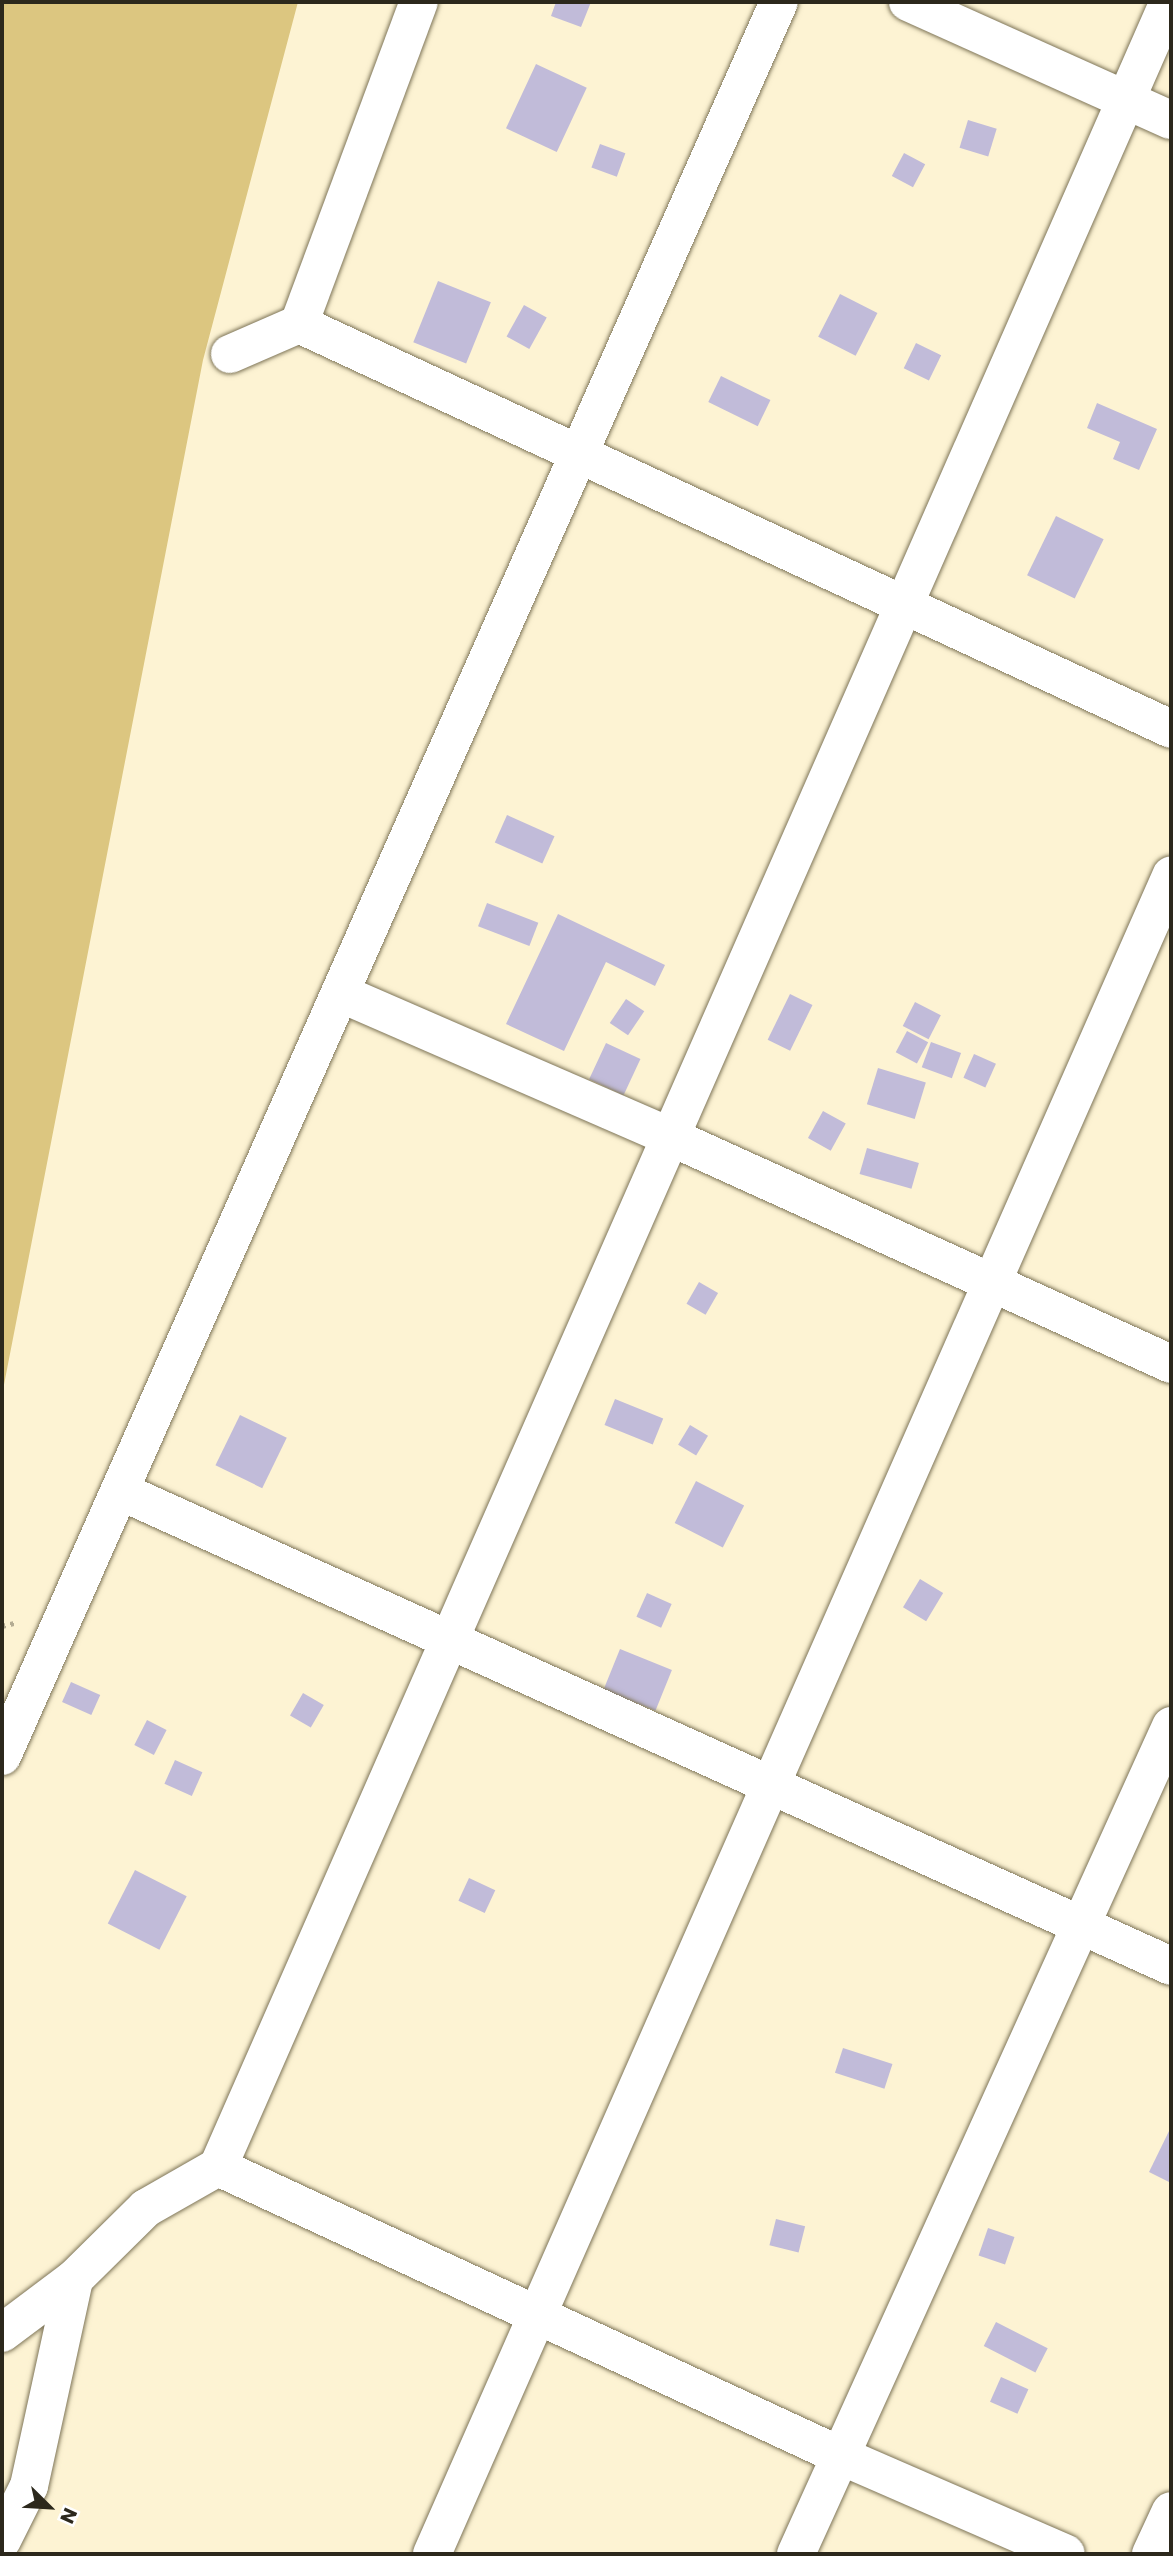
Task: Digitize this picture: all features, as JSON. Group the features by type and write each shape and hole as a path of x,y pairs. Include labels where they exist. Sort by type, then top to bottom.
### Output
{"street":[{"path":"230,354 299,324 419,2"},
{"path":"2,1756 581,456 779,2"},
{"path":"908,2 1171,120"},
{"path":"2,2333 75,2279 146,2208 218,2168 1169,2"},
{"path":"299,324 1171,729"},
{"path":"432,2554 1171,876"},
{"path":"342,994 671,1137 1171,1364"},
{"path":"120,1491 451,1639 770,1788 1171,1966"},
{"path":"796,2554 1171,1726"},
{"path":"218,2168 841,2456 1066,2554"},
{"path":"2,2540 29,2486 75,2279"},
{"path":"1151,2554 1171,2511"}],"shaded area":[{"path":"2,2 298,2 203,360 2,1395"}],"building":[{"path":"556,2 591,2 581,27 551,16"},
{"path":"536,64 587,88 557,152 506,128"},
{"path":"968,120 997,129 988,157 960,148"},
{"path":"600,144 625,153 617,177 591,167"},
{"path":"904,153 925,164 913,187 892,176"},
{"path":"438,281 491,302 466,364 413,342"},
{"path":"840,294 877,313 856,356 818,337"},
{"path":"524,305 547,318 529,349 507,336"},
{"path":"916,343 941,355 929,380 904,368"},
{"path":"721,376 770,400 758,426 708,402"},
{"path":"1097,403 1157,429 1139,470 1113,459 1120,442 1087,428"},
{"path":"1056,516 1104,539 1075,599 1027,575"},
{"path":"507,815 555,836 542,864 495,842"},
{"path":"487,903 538,923 529,946 478,926"},
{"path":"558,914 665,965 655,986 606,962 564,1051 506,1024"},
{"path":"790,994 812,1005 790,1051 768,1040"},
{"path":"626,999 644,1011 628,1035 610,1023"},
{"path":"915,1002 941,1015 929,1039 903,1026"},
{"path":"907,1031 928,1042 917,1063 896,1052"},
{"path":"931,1042 961,1053 952,1078 922,1067"},
{"path":"606,1043 640,1059 624,1095 589,1079"},
{"path":"974,1054 996,1064 985,1088 963,1078"},
{"path":"878,1068 926,1083 915,1119 867,1104"},
{"path":"823,1111 846,1124 831,1151 808,1138"},
{"path":"867,1148 919,1163 911,1189 860,1174"},
{"path":"699,1282 718,1293 706,1315 686,1304"},
{"path":"615,1399 663,1418 653,1444 605,1425"},
{"path":"240,1415 287,1438 262,1488 215,1465"},
{"path":"690,1425 708,1436 696,1456 678,1445"},
{"path":"696,1481 744,1506 723,1547 675,1523"},
{"path":"920,1579 943,1593 926,1621 903,1607"},
{"path":"647,1593 672,1604 661,1628 636,1617"},
{"path":"620,1649 672,1670 655,1711 604,1690"},
{"path":"71,1682 100,1695 91,1715 62,1702"},
{"path":"303,1693 324,1705 311,1728 290,1716"},
{"path":"147,1720 167,1730 154,1755 134,1745"},
{"path":"175,1760 202,1772 192,1796 164,1784"},
{"path":"135,1870 187,1896 159,1950 108,1923"},
{"path":"469,1878 495,1890 485,1913 458,1901"},
{"path":"843,2048 892,2064 884,2089 835,2073"},
{"path":"1171,2127 1171,2183 1149,2172"},
{"path":"776,2219 805,2226 799,2252 769,2245"},
{"path":"988,2228 1014,2237 1005,2265 979,2255"},
{"path":"996,2322 1048,2348 1035,2372 984,2346"},
{"path":"1001,2377 1028,2389 1017,2414 990,2402"}]}
